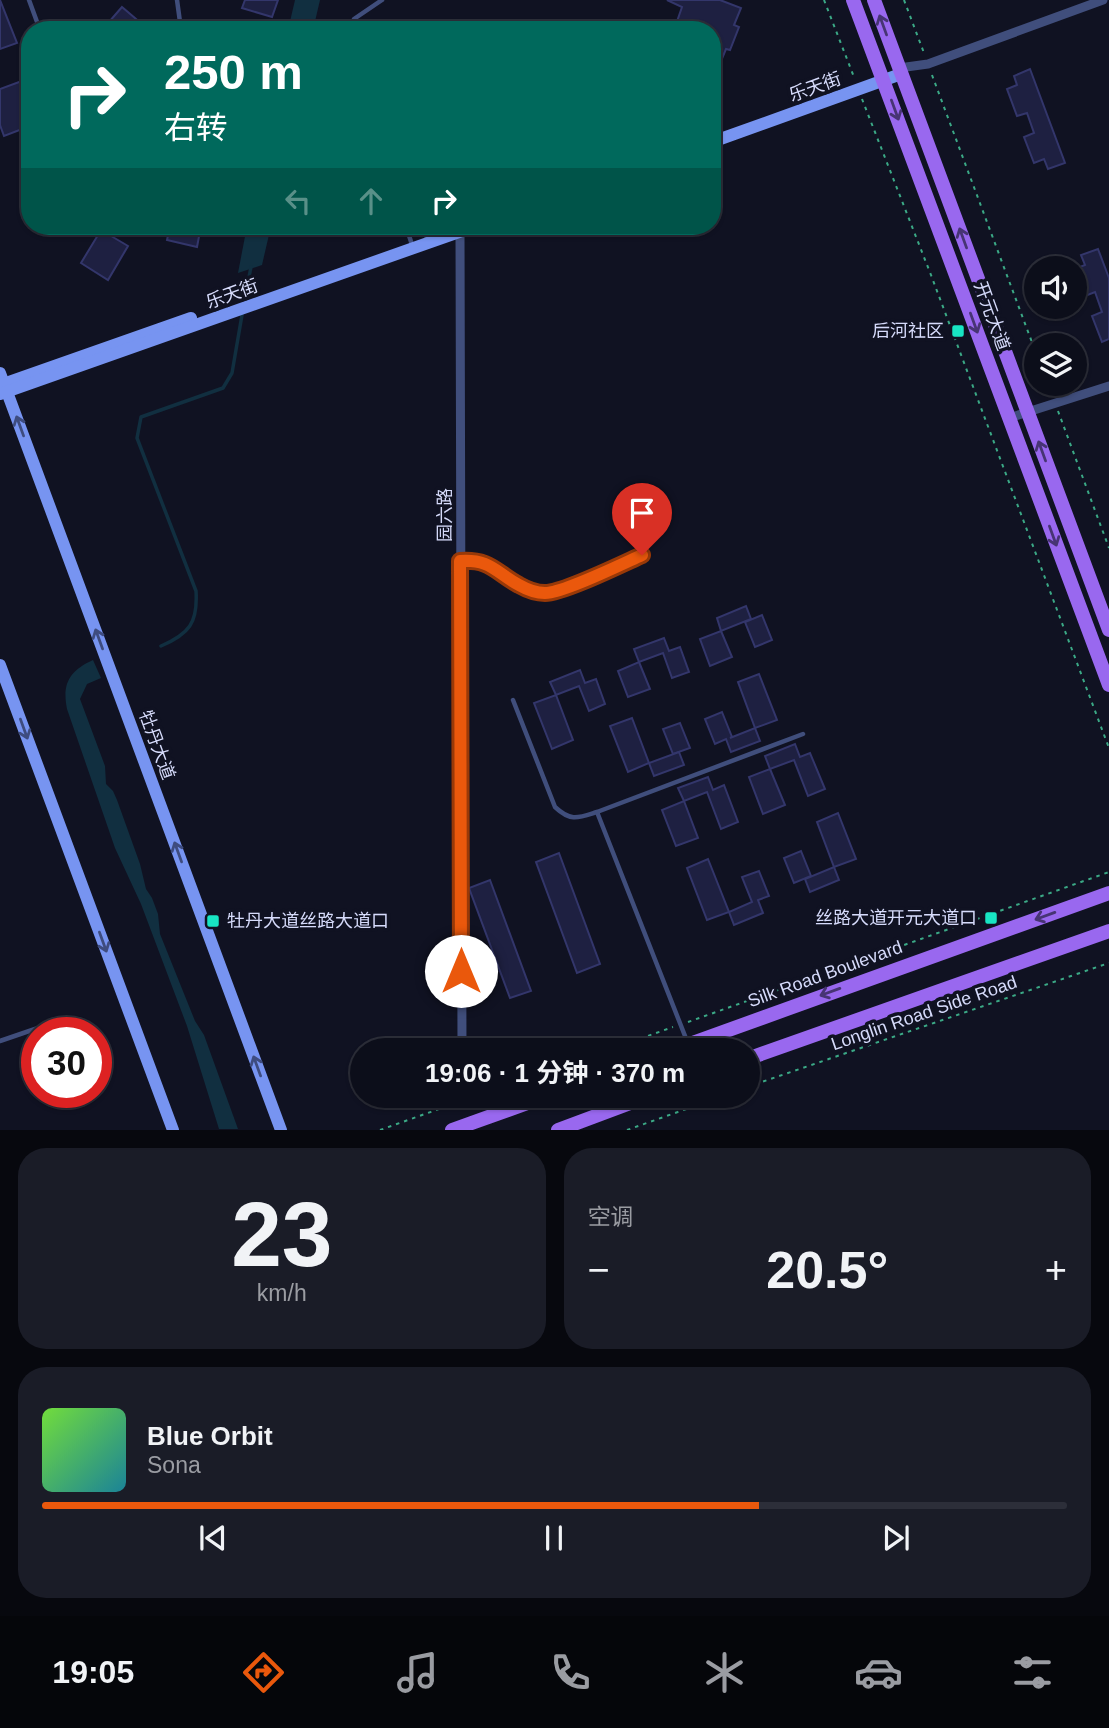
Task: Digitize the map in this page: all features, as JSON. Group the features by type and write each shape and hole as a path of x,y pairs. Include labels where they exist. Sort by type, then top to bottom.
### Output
{"main road":[{"name":"开元大道","path":"853,0 1109,685"},
{"name":"开元大道","path":"874,0 1109,630"},
{"name":"乐天街","path":"721,139 900,71"},
{"name":"乐天街","path":"721,131 858,87"},
{"name":"乐天街","path":"2,386 412,244 425,235"},
{"name":"牡丹大道","path":"2,386 281,1129"},
{"path":"0,665 173,1129"},
{"name":"Silk Road Boulevard","path":"706,1038 1109,893"},
{"path":"760,1054 1109,931"},
{"path":"452,1129 512,1108"},
{"path":"558,1129 616,1108"}],"street":[{"name":"乐天街","path":"900,71 928,64 1103,0"},
{"name":"园六路","path":"456,235 461,1038"},
{"path":"1009,418 1109,386"}],"lane":[{"path":"29,0 37,21"},
{"path":"177,0 180,21"},
{"path":"355,21 382,0"},
{"path":"409,235 412,244"},
{"path":"460,561 475,560 490,564 519,585 546,593 593,577 642,555"},
{"path":"513,700 555,807 565,816 578,818 803,734"},
{"path":"597,812 686,1038"},
{"path":"0,1041 21,1034"}],"path":[{"path":"824,0 1109,748"},
{"path":"904,0 1029,333"},
{"path":"1052,396 1109,548"},
{"path":"643,1038 1109,872"},
{"name":"Longlin Road Side Road","path":"760,1083 1109,963"},
{"path":"380,1129 436,1108"},
{"path":"627,1129 688,1108"}],"water":[{"path":"295,0 320,0 315,21 290,21"},
{"path":"245,235 269,235 262,265 238,273"},
{"path":"93,660 101,678 87,684 80,699 105,766 106,784 117,800 146,889 158,914 160,934 195,1021 204,1035 238,1129 219,1129 187,1026 141,904 115,848 67,709 66,692 69,679 78,669"}],"building":[{"path":"0,0 17,43 0,49"},
{"path":"245,0 278,0 272,17 242,8"},
{"path":"667,0 720,0 741,8 734,25 739,27 730,50 726,49 721,61 721,21 677,21 682,7"},
{"path":"122,7 138,21 110,21"},
{"path":"1030,69 1065,163 1048,169 1044,159 1034,163 1024,137 1034,133 1027,113 1017,116 1007,89 1017,85 1014,76"},
{"path":"21,81 21,129 4,136 0,125 0,89"},
{"path":"98,235 109,235 128,246 108,280 81,263"},
{"path":"168,235 199,235 197,247 167,240"},
{"path":"1098,249 1109,278 1109,339 1102,342 1092,316 1102,312 1095,292 1087,295 1087,256 1081,255"},
{"path":"746,606 751,619 721,631 717,618"},
{"path":"762,615 772,640 755,647 745,622"},
{"path":"721,631 732,657 710,666 700,639"},
{"path":"664,638 669,651 680,647 689,672 672,678 663,653 639,662 634,649"},
{"path":"639,662 650,689 628,697 618,671"},
{"path":"580,670 585,683 596,679 605,704 589,711 579,686 556,695 550,682"},
{"path":"759,674 777,720 755,728 738,682"},
{"path":"556,695 573,740 552,749 534,703"},
{"path":"722,712 732,737 730,738 755,728 760,741 731,752 726,739 715,744 705,719"},
{"path":"632,718 649,763 628,772 610,726"},
{"path":"680,723 690,748 673,754 663,729"},
{"path":"795,744 800,757 810,753 825,789 808,796 794,760 770,769 765,756"},
{"path":"679,752 684,765 654,776 649,763"},
{"path":"770,769 785,805 763,814 749,777"},
{"path":"708,777 713,790 724,785 738,822 721,829 707,792 684,801 678,788"},
{"path":"684,801 698,838 676,846 662,810"},
{"path":"838,813 856,859 834,867 817,822"},
{"path":"801,851 811,876 794,883 784,858"},
{"path":"559,853 600,964 577,973 536,862"},
{"path":"708,859 729,912 707,920 687,868"},
{"path":"834,867 839,880 810,892 805,879"},
{"path":"759,871 769,896 758,900 763,913 734,925 729,912 752,902 742,877"},
{"path":"490,880 531,991 510,998 469,888"}],"waterway":[{"path":"246,292 251,267"},
{"path":"161,646 179,637 190,626 195,611 196,591 137,438 141,417 223,388 232,373 242,315"}],"place":[{"name":"后河社区","path":"958,331"},
{"name":"丝路大道开元大道口","path":"991,918"},
{"name":"牡丹大道丝路大道口","path":"213,921"}],"route":[{"path":"461,971 460,561 475,560 490,564 519,585 546,593 605,572 642,555"}]}
